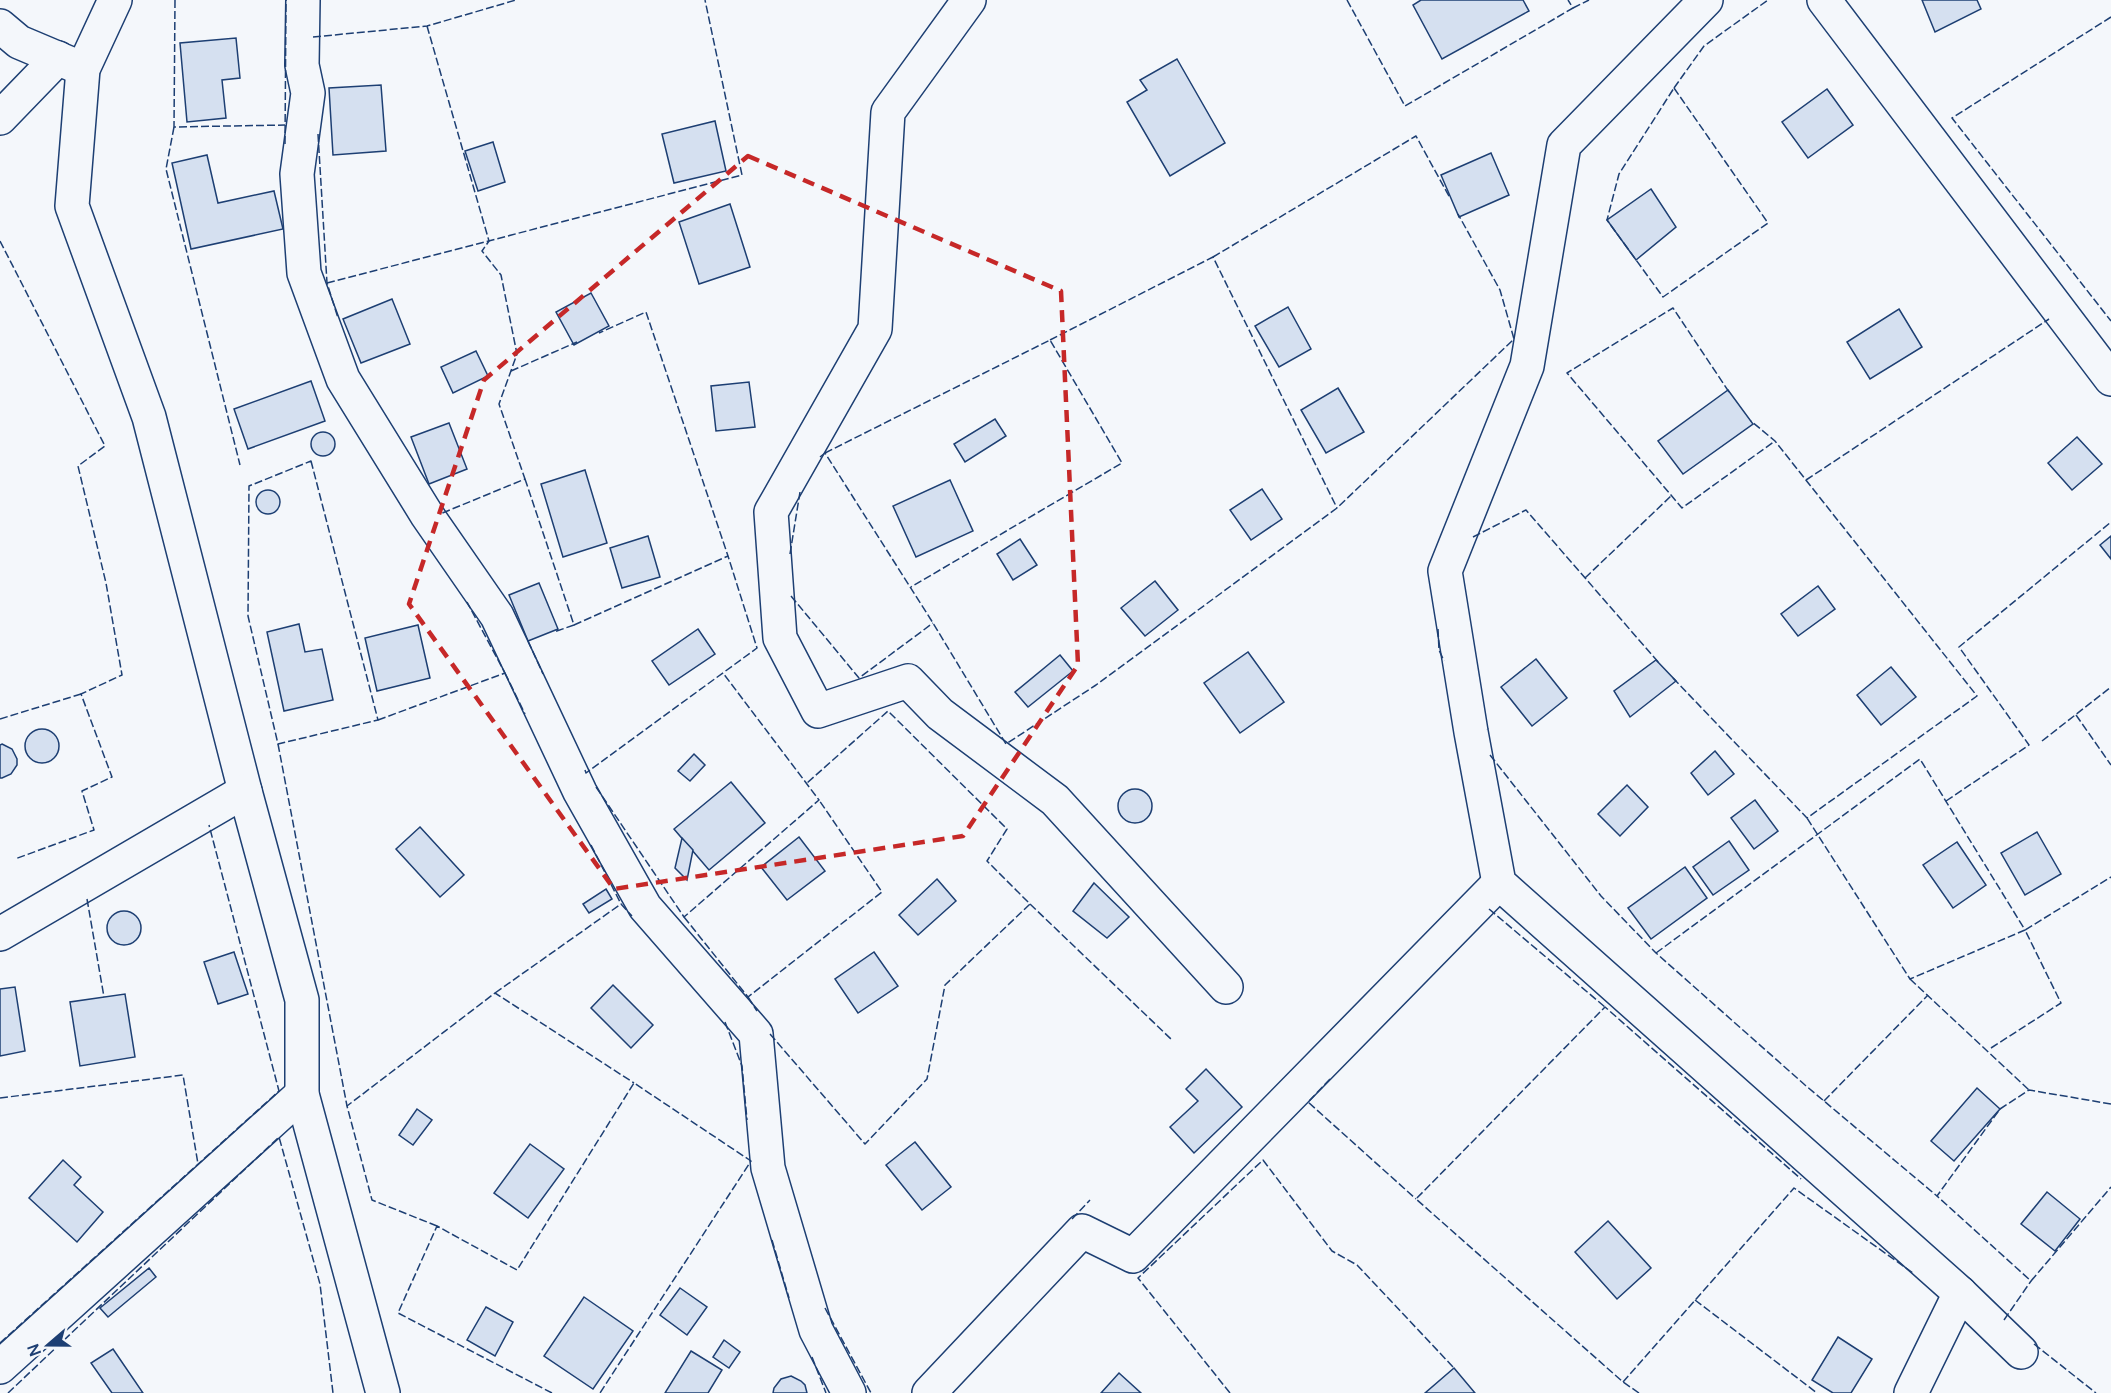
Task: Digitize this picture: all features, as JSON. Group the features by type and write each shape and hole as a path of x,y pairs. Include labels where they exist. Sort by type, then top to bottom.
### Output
{"street":[{"path":"0,118 70,64 115,0"},
{"path":"303,0 302,65 308,93 297,174 304,273 343,379 427,515 497,616 580,792 645,907 756,1034 768,1168 816,1330 849,1393"},
{"path":"969,0 888,112 875,329 771,512 780,638 818,711 908,681 940,714 1055,800 1226,987"},
{"path":"1706,0 1564,145 1527,366 1445,571 1471,732 1499,883 1960,1293 2021,1352"},
{"path":"1824,0 2111,379"},
{"path":"0,26 19,42 70,64"},
{"path":"70,64 72,206 149,417 245,791 302,1000 302,1094 383,1393"},
{"path":"0,934 245,791"},
{"path":"929,1393 1082,1231 1133,1256 1499,883"},
{"path":"0,1367 302,1094"},
{"path":"1911,1393 1960,1293"}],"highlighted area":[{"path":"748,156 1061,291 1078,665 963,836 614,889 409,604 484,380"}],"building":[{"path":"1421,0 1523,0 1529,11 1442,59 1413,5"},
{"path":"1922,0 1977,0 1981,9 1935,32"},
{"path":"236,38 240,78 222,80 226,118 187,122 180,43"},
{"path":"1177,59 1225,143 1170,176 1127,102 1147,90 1140,80"},
{"path":"381,85 386,151 333,155 329,88"},
{"path":"1827,89 1853,125 1808,158 1782,122"},
{"path":"715,121 726,171 674,183 662,134"},
{"path":"493,142 505,182 478,191 465,151"},
{"path":"1491,153 1509,195 1459,217 1441,175"},
{"path":"207,155 218,203 274,191 283,229 191,249 172,163"},
{"path":"1651,189 1676,227 1636,260 1607,220"},
{"path":"730,204 750,267 699,284 679,222"},
{"path":"591,293 609,326 574,345 556,312"},
{"path":"392,299 410,344 361,363 343,319"},
{"path":"1288,307 1311,349 1279,367 1255,326"},
{"path":"1899,309 1922,347 1870,379 1847,342"},
{"path":"476,351 488,376 453,393 441,367"},
{"path":"311,381 325,421 248,449 234,409"},
{"path":"749,382 755,427 716,431 711,386"},
{"path":"1338,388 1364,432 1326,453 1301,410"},
{"path":"1728,390 1753,424 1683,474 1658,441"},
{"path":"995,419 1006,436 965,462 954,444"},
{"path":"449,423 467,469 429,484 411,437"},
{"path":"323,432 332,435 335,444 332,453 323,456 314,453 311,444 314,435"},
{"path":"2077,437 2102,464 2072,490 2048,463"},
{"path":"585,470 607,543 563,557 541,484"},
{"path":"950,480 973,531 916,557 893,506"},
{"path":"1262,489 1282,519 1251,540 1230,510"},
{"path":"268,490 277,493 280,502 277,511 268,514 259,511 256,502 259,493"},
{"path":"648,536 660,577 622,588 610,548"},
{"path":"2111,536 2111,559 2100,545"},
{"path":"1020,539 1037,565 1013,580 997,554"},
{"path":"1155,581 1178,610 1145,636 1121,608"},
{"path":"539,583 558,629 528,641 509,595"},
{"path":"1818,586 1835,609 1798,636 1781,614"},
{"path":"299,624 305,652 322,649 333,700 284,711 267,632"},
{"path":"418,625 430,678 377,691 365,638"},
{"path":"698,629 715,654 669,685 652,661"},
{"path":"1248,652 1284,702 1240,733 1204,683"},
{"path":"1060,655 1073,671 1028,707 1015,692"},
{"path":"1536,659 1567,698 1532,726 1501,687"},
{"path":"1656,660 1676,681 1630,717 1614,691"},
{"path":"1891,667 1916,697 1881,725 1857,695"},
{"path":"42,729 54,734 59,746 54,758 42,763 30,758 25,746 30,734"},
{"path":"0,745 12,749 17,765 11,774 0,778"},
{"path":"1715,751 1734,774 1708,795 1691,773"},
{"path":"694,754 705,765 690,781 678,771"},
{"path":"731,782 765,823 709,870 674,829"},
{"path":"1627,785 1648,807 1620,836 1598,814"},
{"path":"1135,789 1147,794 1152,806 1147,818 1135,823 1123,818 1118,806 1123,794"},
{"path":"1755,800 1778,831 1754,849 1731,818"},
{"path":"420,827 464,875 440,897 396,849"},
{"path":"2037,832 2061,874 2025,895 2001,853"},
{"path":"799,837 825,871 787,900 761,867"},
{"path":"682,838 693,850 687,880 675,868"},
{"path":"1729,841 1749,870 1713,895 1693,867"},
{"path":"1957,842 1986,885 1953,908 1923,865"},
{"path":"1685,867 1707,898 1651,939 1628,908"},
{"path":"937,879 956,901 918,935 899,915"},
{"path":"1094,883 1129,917 1107,938 1073,911"},
{"path":"606,889 612,899 589,913 583,904"},
{"path":"124,911 136,916 141,928 136,940 124,945 112,940 107,928 112,916"},
{"path":"234,952 248,994 218,1004 204,962"},
{"path":"874,952 898,986 858,1013 835,979"},
{"path":"613,985 653,1025 631,1048 591,1008"},
{"path":"15,987 25,1051 0,1056 0,989"},
{"path":"125,994 135,1057 80,1066 70,1002"},
{"path":"1206,1069 1242,1107 1194,1153 1170,1127 1198,1101 1186,1089"},
{"path":"1977,1088 2000,1109 1954,1161 1931,1141"},
{"path":"417,1109 432,1120 413,1145 399,1135"},
{"path":"915,1142 951,1187 922,1210 886,1165"},
{"path":"530,1144 564,1169 528,1218 494,1193"},
{"path":"63,1160 81,1177 74,1185 103,1212 77,1242 29,1198"},
{"path":"2047,1192 2080,1219 2055,1251 2021,1224"},
{"path":"1608,1221 1651,1268 1617,1299 1575,1252"},
{"path":"149,1268 156,1277 108,1317 100,1308"},
{"path":"680,1288 707,1307 687,1335 660,1315"},
{"path":"584,1297 633,1331 593,1389 544,1356"},
{"path":"486,1307 513,1322 495,1356 467,1340"},
{"path":"1838,1337 1872,1359 1851,1393 1833,1393 1812,1380"},
{"path":"724,1340 740,1352 729,1368 713,1357"},
{"path":"113,1349 143,1393 112,1393 91,1363"},
{"path":"691,1351 722,1370 708,1393 665,1393"},
{"path":"1454,1368 1475,1393 1425,1393"},
{"path":"1119,1373 1141,1393 1101,1393"},
{"path":"791,1376 805,1385 807,1393 773,1393 781,1379"}],"fence":[{"path":"175,0 174,127 285,125"},
{"path":"285,144 286,0"},
{"path":"313,37 427,26 516,0"},
{"path":"327,283 742,175 705,0"},
{"path":"1347,0 1405,106 1573,8 1568,0"},
{"path":"1573,8 1589,0"},
{"path":"1674,88 1704,46 1768,0"},
{"path":"2111,17 1952,118 2111,321"},
{"path":"427,26 489,241 482,251 501,275 517,354 499,404 525,479 440,514"},
{"path":"1674,88 1768,223 1663,297 1607,220 1619,174 1674,88"},
{"path":"174,127 166,169 240,465"},
{"path":"318,134 327,283 338,318"},
{"path":"1213,257 1416,136 1450,198"},
{"path":"820,457 825,453 933,623 1006,744 1096,685 1337,508 1514,339 1500,290 1458,214"},
{"path":"0,241 105,446 78,466 106,583 122,675 81,694 112,777 82,791 94,830 15,859"},
{"path":"1050,340 1213,257 1337,508"},
{"path":"1729,392 1673,308 1567,373 1682,508 1775,441"},
{"path":"574,625 728,556 646,312 599,333"},
{"path":"1806,480 2049,319"},
{"path":"825,453 1050,340 1122,463 911,587"},
{"path":"511,371 577,342"},
{"path":"1673,678 1807,818 1977,696 1775,441 1751,421"},
{"path":"311,461 378,720 278,744 248,616 249,486 311,461"},
{"path":"525,479 574,625 554,632"},
{"path":"790,554 800,492"},
{"path":"1585,578 1671,496"},
{"path":"1473,537 1526,510 1659,663"},
{"path":"1946,801 2029,745 1959,647 2111,522"},
{"path":"585,770 586,773 757,648 728,556"},
{"path":"791,596 859,678 933,623"},
{"path":"378,720 505,673 467,602"},
{"path":"1438,629 1439,650 1444,661"},
{"path":"528,641 543,674"},
{"path":"505,673 525,714"},
{"path":"596,787 684,917 819,800 723,673"},
{"path":"2042,741 2111,687"},
{"path":"0,719 81,694"},
{"path":"770,1034 865,1144 927,1079 945,985 1030,904 987,861 1007,829 888,711 807,783"},
{"path":"2076,715 2111,765"},
{"path":"278,744 347,1106"},
{"path":"1490,755 1601,896 1656,953 1805,1085 1937,1196"},
{"path":"1656,953 1920,759 2025,930 1910,979 1807,818"},
{"path":"684,917 748,997 882,892 819,800"},
{"path":"0,1343 279,1091 209,825"},
{"path":"591,845 621,904"},
{"path":"1991,1048 2061,1003 2025,930 2111,877"},
{"path":"87,899 104,997"},
{"path":"495,993 621,904 632,916"},
{"path":"1030,904 1172,1040"},
{"path":"1489,909 1605,1007"},
{"path":"1910,979 2029,1090"},
{"path":"437,1226 372,1200 347,1106 495,993 634,1083"},
{"path":"1824,1101 1928,995"},
{"path":"748,997 757,1011"},
{"path":"1639,1393 1623,1382 1416,1199 1605,1007 1801,1179"},
{"path":"725,1022 742,1066 747,1120"},
{"path":"0,1098 183,1075 198,1164"},
{"path":"1330,1079 1308,1102 1416,1199"},
{"path":"552,1393 398,1313 437,1226 517,1270 634,1083 751,1161 600,1393"},
{"path":"2111,1104 2029,1090 2000,1109 1937,1196 2031,1281 2111,1187"},
{"path":"8,1393 279,1137 320,1284 333,1393"},
{"path":"1230,1393 1138,1278 1263,1160 1332,1251 1357,1265 1454,1368"},
{"path":"1623,1382 1794,1188 1913,1273"},
{"path":"1072,1219 1090,1200"},
{"path":"772,1240 789,1298"},
{"path":"2004,1320 2031,1281"},
{"path":"1695,1300 1817,1393"},
{"path":"825,1308 871,1393"},
{"path":"2034,1344 2096,1393"},
{"path":"812,1357 826,1393"}]}
